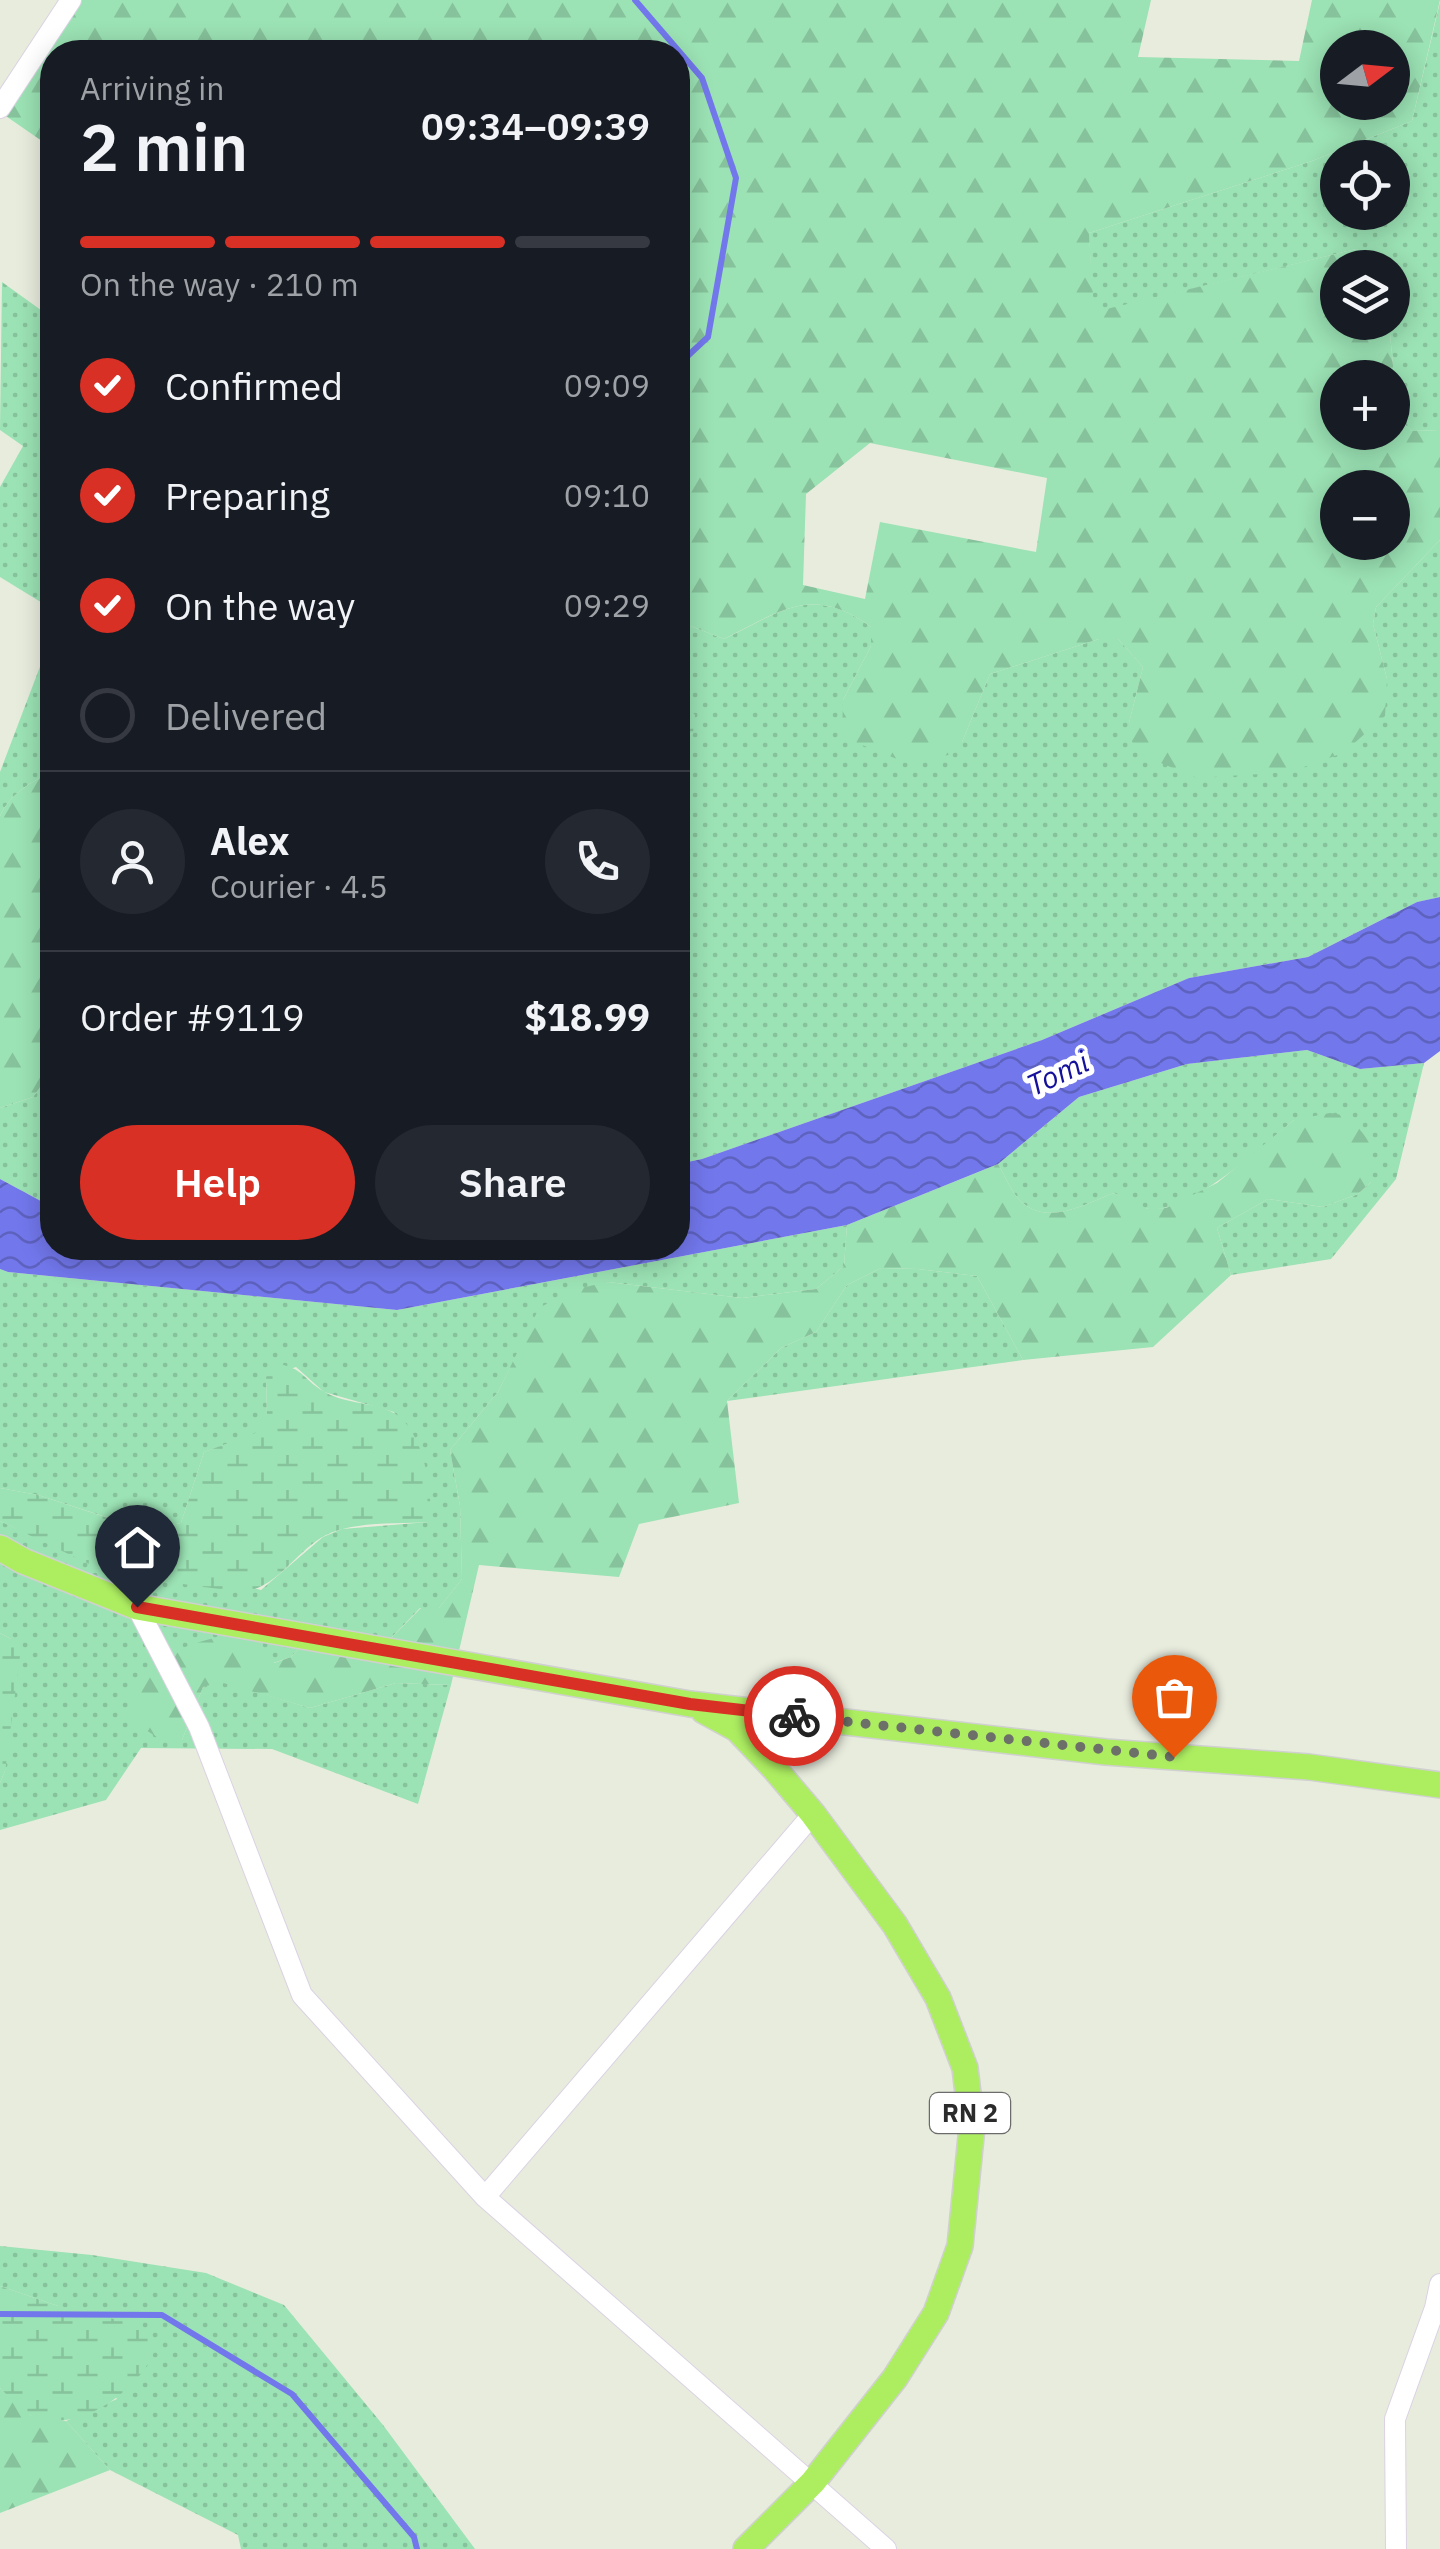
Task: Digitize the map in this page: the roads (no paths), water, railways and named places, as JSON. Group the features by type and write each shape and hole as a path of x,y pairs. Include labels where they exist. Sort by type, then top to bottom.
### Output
{"main road":[{"name":"RN 2","path":"0,1548 137,1607 690,1704 738,1729 813,1814 895,1925 938,1998 965,2068 972,2127 960,2246 936,2313 895,2378 814,2482 746,2549"},
{"path":"690,1704 1106,1752 1308,1767 1440,1785"}],"street":[{"path":"45,40 71,0"},
{"path":"0,108 40,47"},
{"path":"137,1607 199,1727 302,1996 485,2197 886,2549"},
{"path":"485,2197 813,1814"},
{"path":"1396,2549 1396,2419 1440,2284"}],"water":[{"name":"Tomi","path":"1440,897 1440,1051 1424,1063 1360,1069 1307,1050 1187,1064 1079,1097 998,1164 847,1225 690,1255 690,1162 1042,1040 1189,978 1308,957 1417,902"},
{"path":"0,1179 40,1201 40,1260 662,1260 397,1310 8,1272 0,1269"}],"waterway":[{"path":"635,0 669,40"},
{"path":"690,64 702,78 736,178 708,337 690,354"},
{"path":"0,2314 162,2315 292,2394 414,2537 417,2549"}]}
